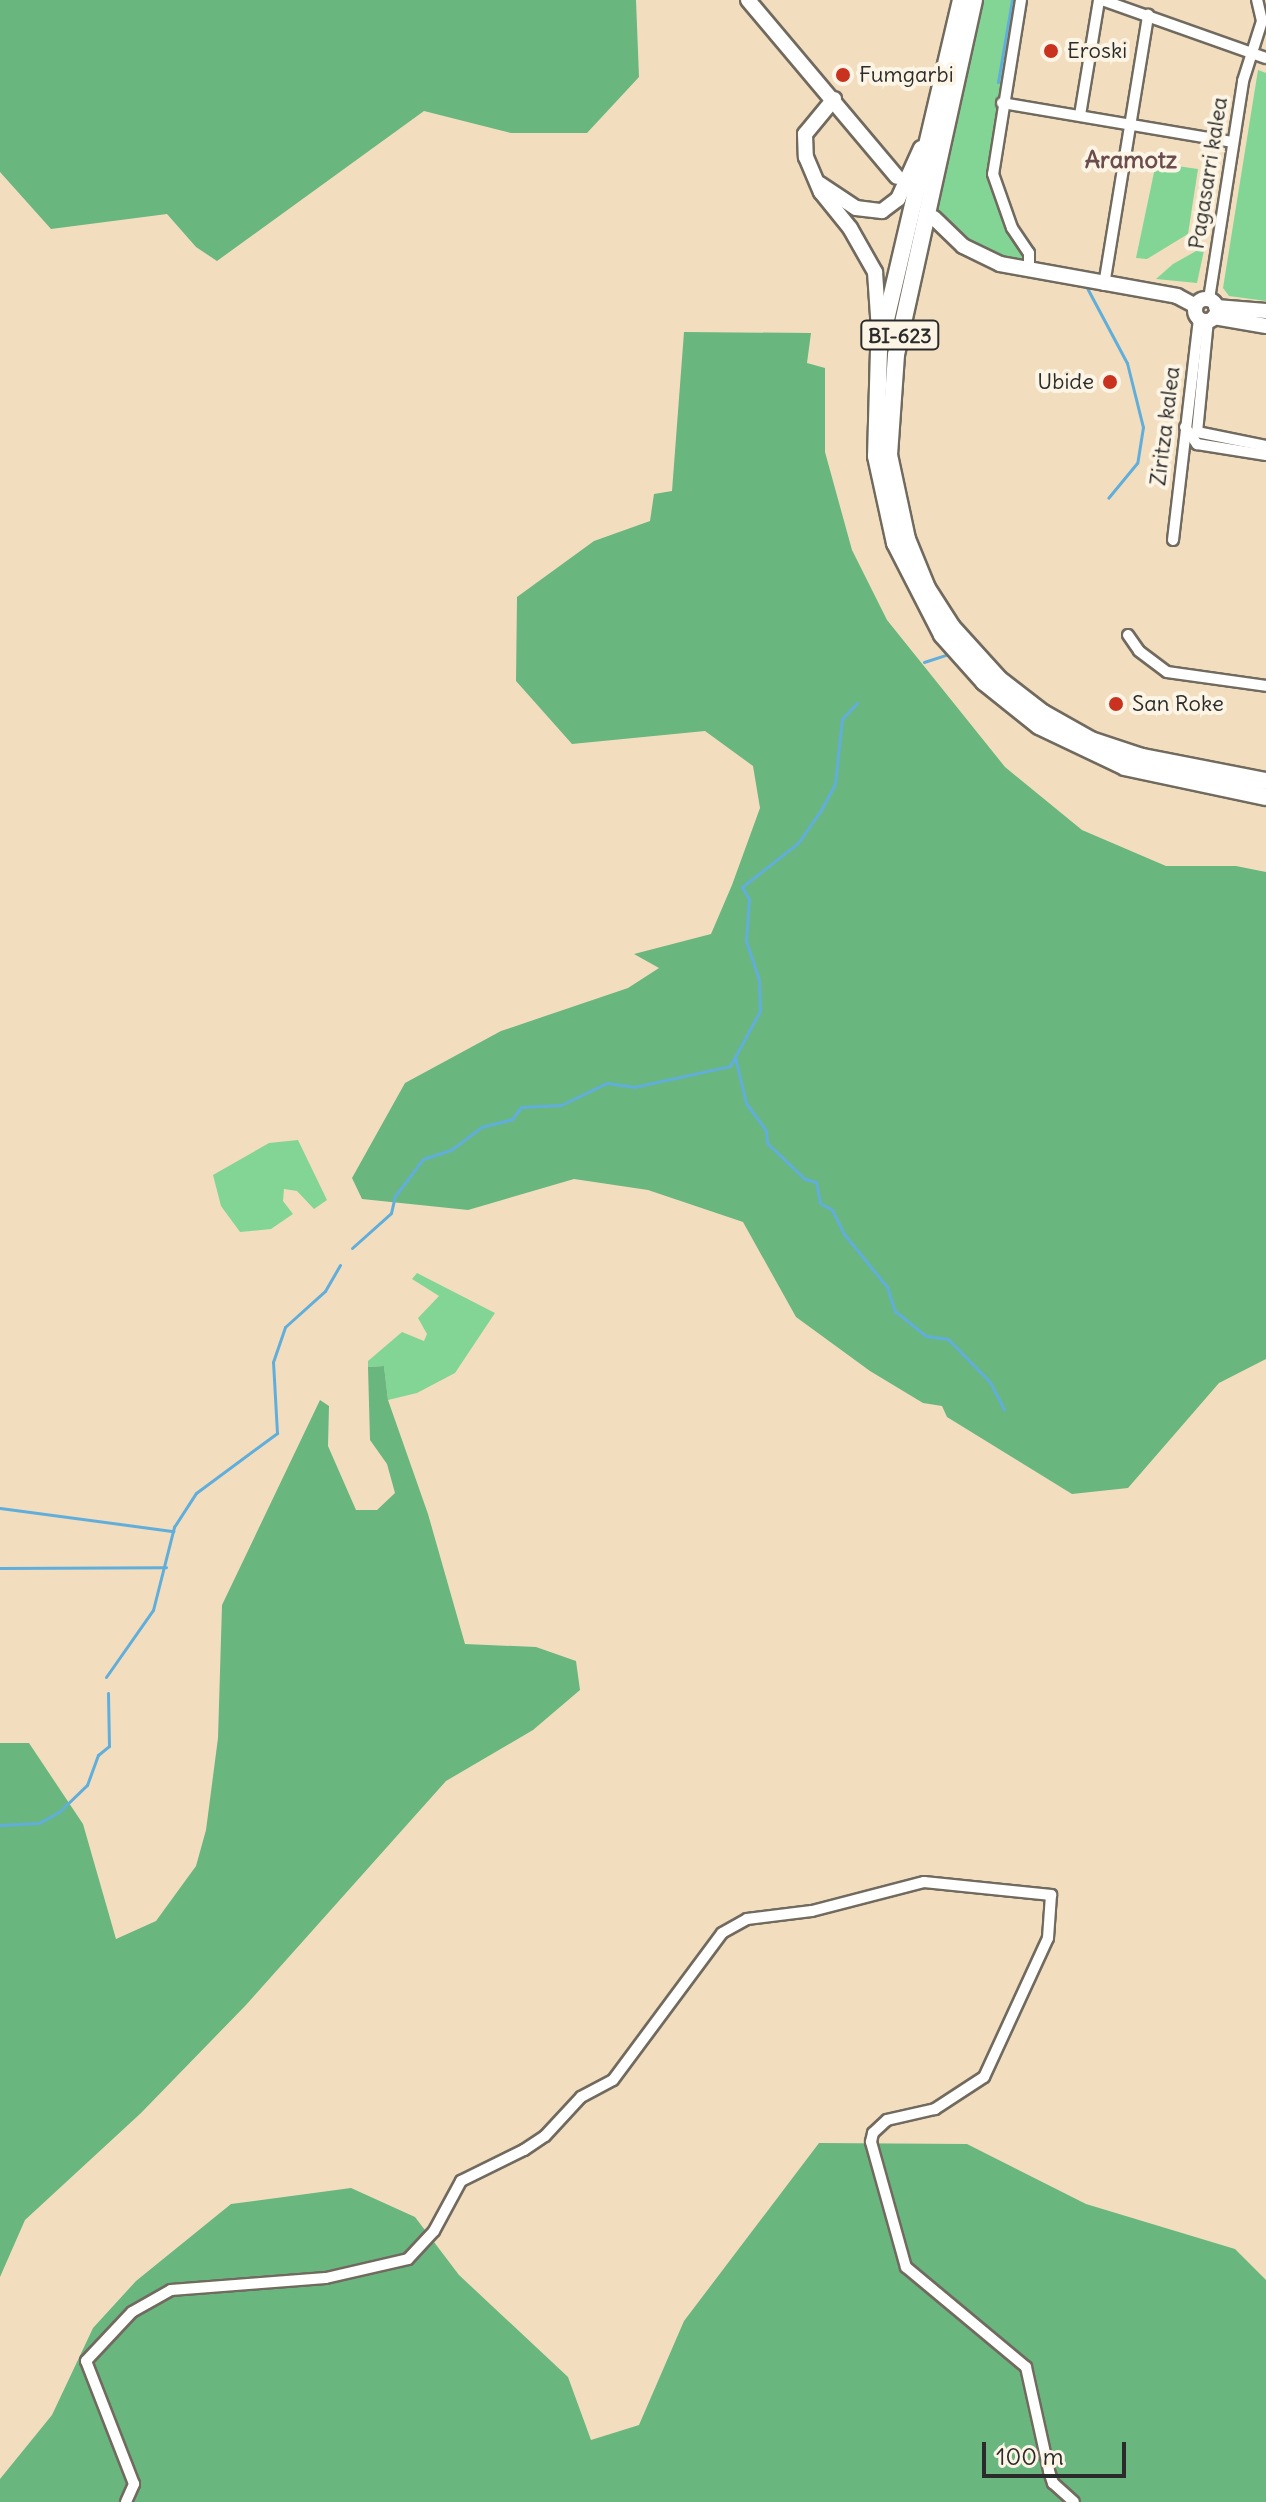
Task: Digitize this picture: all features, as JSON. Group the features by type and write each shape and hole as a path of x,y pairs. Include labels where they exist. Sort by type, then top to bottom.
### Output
{"main road":[{"name":"BI-623","path":"961,0 879,350 875,422 882,493 895,543 917,594 968,656 1039,726 1078,748 1186,784 1266,797"},
{"name":"BI-623","path":"968,656 927,588 893,491 889,455 905,309 974,0"},
{"name":"BI-623","path":"992,680 1091,740 1142,757 1266,781"}],"street":[{"path":"748,0 897,177"},
{"path":"1021,0 1002,103 995,190 1029,253 1029,271"},
{"path":"1080,115 1101,0 1266,58"},
{"name":"Pagasarri kalea","path":"1207,311 1233,142 1250,54 1262,21 1257,0"},
{"path":"1104,285 1148,15"},
{"path":"834,99 805,134 806,157 818,182 875,272 879,350"},
{"path":"1002,103 1233,142"},
{"path":"818,182 856,208 882,211 902,192 929,129"},
{"path":"934,218 980,256 1029,271 1177,296 1207,311 1266,326"},
{"path":"1207,311 1266,311"},
{"name":"Ziritza kalea","path":"1173,540 1207,311"},
{"path":"1190,426 1204,437 1266,446"},
{"path":"1190,426 1197,444 1266,455"},
{"path":"1128,635 1139,651 1167,672 1266,686"},
{"path":"126,2502 134,2484 86,2361 132,2312 171,2290 326,2278 408,2259 434,2231 461,2181 524,2150 545,2136 581,2097 613,2080 722,1933 747,1919 812,1911 924,1882 1051,1895 1048,1938 984,2077 935,2109 887,2120 873,2133 871,2142 906,2267 1026,2367 1053,2483 1074,2502"}],"green space":[{"path":"0,0 636,0 639,77 587,133 511,133 424,111 217,261 196,247 167,214 51,229 0,172"},
{"path":"984,0 1021,0 993,174 1022,244 1024,257 1014,268 1000,264 934,218"},
{"path":"1258,70 1266,73 1266,301 1229,296 1223,288"},
{"path":"1156,163 1198,169 1188,234 1147,259 1136,258"},
{"path":"1205,246 1197,283 1156,279 1173,264"},
{"path":"684,332 811,333 807,363 825,368 825,452 852,550 887,620 1005,767 1082,830 1166,866 1236,866 1266,872 1266,1359 1219,1383 1128,1488 1072,1494 947,1417 942,1406 923,1403 870,1371 796,1317 743,1222 648,1190 574,1179 468,1210 362,1199 352,1178 405,1083 501,1031 628,988 659,968 634,954 711,934 732,885 760,808 753,766 705,731 572,744 516,681 517,597 594,541 650,521 654,494 672,491"},
{"path":"298,1140 327,1200 314,1209 297,1191 284,1189 283,1201 293,1214 271,1229 240,1232 221,1206 213,1175 269,1143"},
{"path":"417,1273 495,1313 455,1373 417,1393 388,1400 384,1366 368,1367 368,1361 402,1332 424,1341 427,1334 418,1318 439,1296 412,1279"},
{"path":"384,1366 388,1400 428,1514 465,1644 536,1647 576,1661 580,1690 533,1730 446,1781 246,2005 141,2113 25,2220 0,2277 0,1743 29,1743 83,1824 116,1939 156,1921 196,1866 206,1830 218,1738 222,1605 320,1400 329,1406 328,1446 356,1510 377,1510 395,1493 387,1464 370,1440 368,1367"},
{"path":"819,2143 967,2144 1086,2204 1235,2249 1266,2280 1266,2502 0,2502 0,2479 52,2415 93,2328 136,2281 231,2204 351,2188 415,2217 459,2275 568,2377 591,2440 639,2425 684,2321"}],"waterway":[{"path":"998,82 1012,0"},
{"path":"1086,286 1127,363 1143,427 1137,463 1108,498"},
{"path":"924,662 946,655"},
{"path":"352,1248 391,1213 395,1196 423,1159 451,1150 481,1127 512,1119 521,1107 561,1105 607,1083 634,1087 730,1066 760,1011 759,980 746,941 749,899 742,887 798,843 820,812 835,784 842,719 857,703"},
{"path":"735,1057 746,1103 766,1131 767,1143 805,1179 816,1182 820,1203 832,1210 844,1234 887,1287 895,1311 926,1336 948,1339 990,1382 1004,1410"},
{"path":"106,1677 153,1610 174,1527 196,1493 277,1433 273,1362 285,1327 325,1291 340,1265"},
{"path":"0,1508 173,1531"},
{"path":"0,1568 166,1567"},
{"path":"0,1825 39,1823 59,1812 87,1785 98,1755 109,1746 108,1693"}],"place":[{"name":"Eroski","path":"1051,51"},
{"name":"Fumgarbi","path":"843,75"},
{"name":"Ubide","path":"1110,382"},
{"name":"San Roke","path":"1116,704"}],"district":[{"name":"Aramotz","path":"1131,160"}]}
